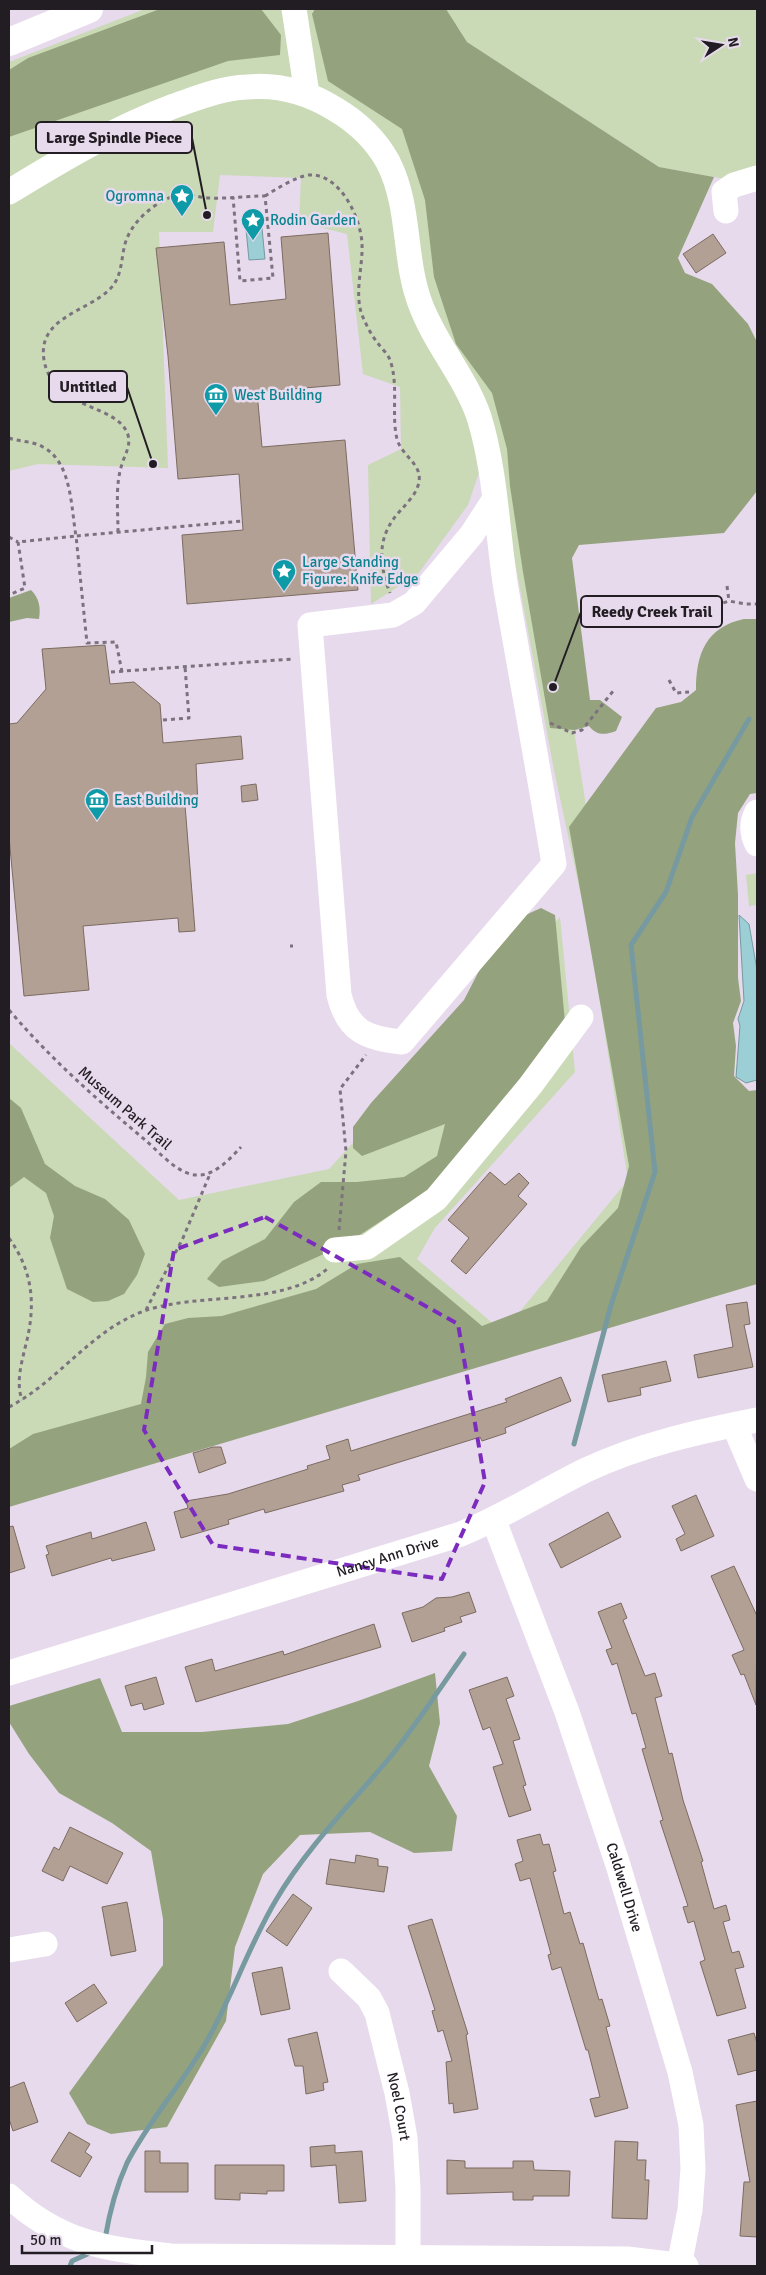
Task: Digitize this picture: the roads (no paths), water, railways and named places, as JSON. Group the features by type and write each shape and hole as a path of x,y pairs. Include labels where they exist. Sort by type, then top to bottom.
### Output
{"main road":[{"path":"9,42 89,9"}],"street":[{"path":"294,9 307,94"},
{"path":"9,192 76,151 132,122 207,95 247,86 268,86 307,94 323,101 359,126 373,141 392,172 404,208 410,265 415,288 427,321 459,375 478,416 487,448 506,586 554,864 402,1042 367,1036 350,1022 339,995 310,625 393,615 414,603 472,534 494,500"},
{"path":"726,211 724,192 734,185 757,178"},
{"path":"757,812 753,819 752,834 757,844"},
{"path":"335,1250 367,1247 436,1199 530,1086 581,1017"},
{"path":"746,1422 757,1478"},
{"name":"Nancy Ann Drive","path":"9,1673 460,1534 494,1521 586,1470 616,1458 668,1438 746,1422"},
{"name":"Caldwell Drive","path":"494,1521 567,1712 618,1865 680,2072 691,2125 693,2169 690,2210 681,2266"},
{"path":"9,1950 45,1944"},
{"name":"Noel Court","path":"341,1971 369,1998 377,2013 398,2093 405,2138 408,2258"},
{"path":"9,2196 21,2208 56,2231 79,2241 171,2261 408,2258 599,2259 681,2266"}],"waterway":[{"path":"574,1444 611,1305 655,1172 631,945 666,892 692,817 749,719"},
{"path":"105,2239 114,2200 127,2163 135,2148 204,2046 276,1900 316,1844 401,1744 464,1654"},
{"path":"70,2266 72,2261 92,2252"}],"place":[{"name":"Large Spindle Piece","path":"207,215"},
{"name":"Ogromna","path":"182,217"},
{"name":"Rodin Garden","path":"253,241"},
{"name":"West Building","path":"216,416"},
{"name":"Untitled","path":"153,464"},
{"name":"Large Standing Figure: Knife Edge","path":"284,592"},
{"name":"Reedy Creek Trail","path":"553,687"},
{"name":"East Building","path":"97,821"}]}
